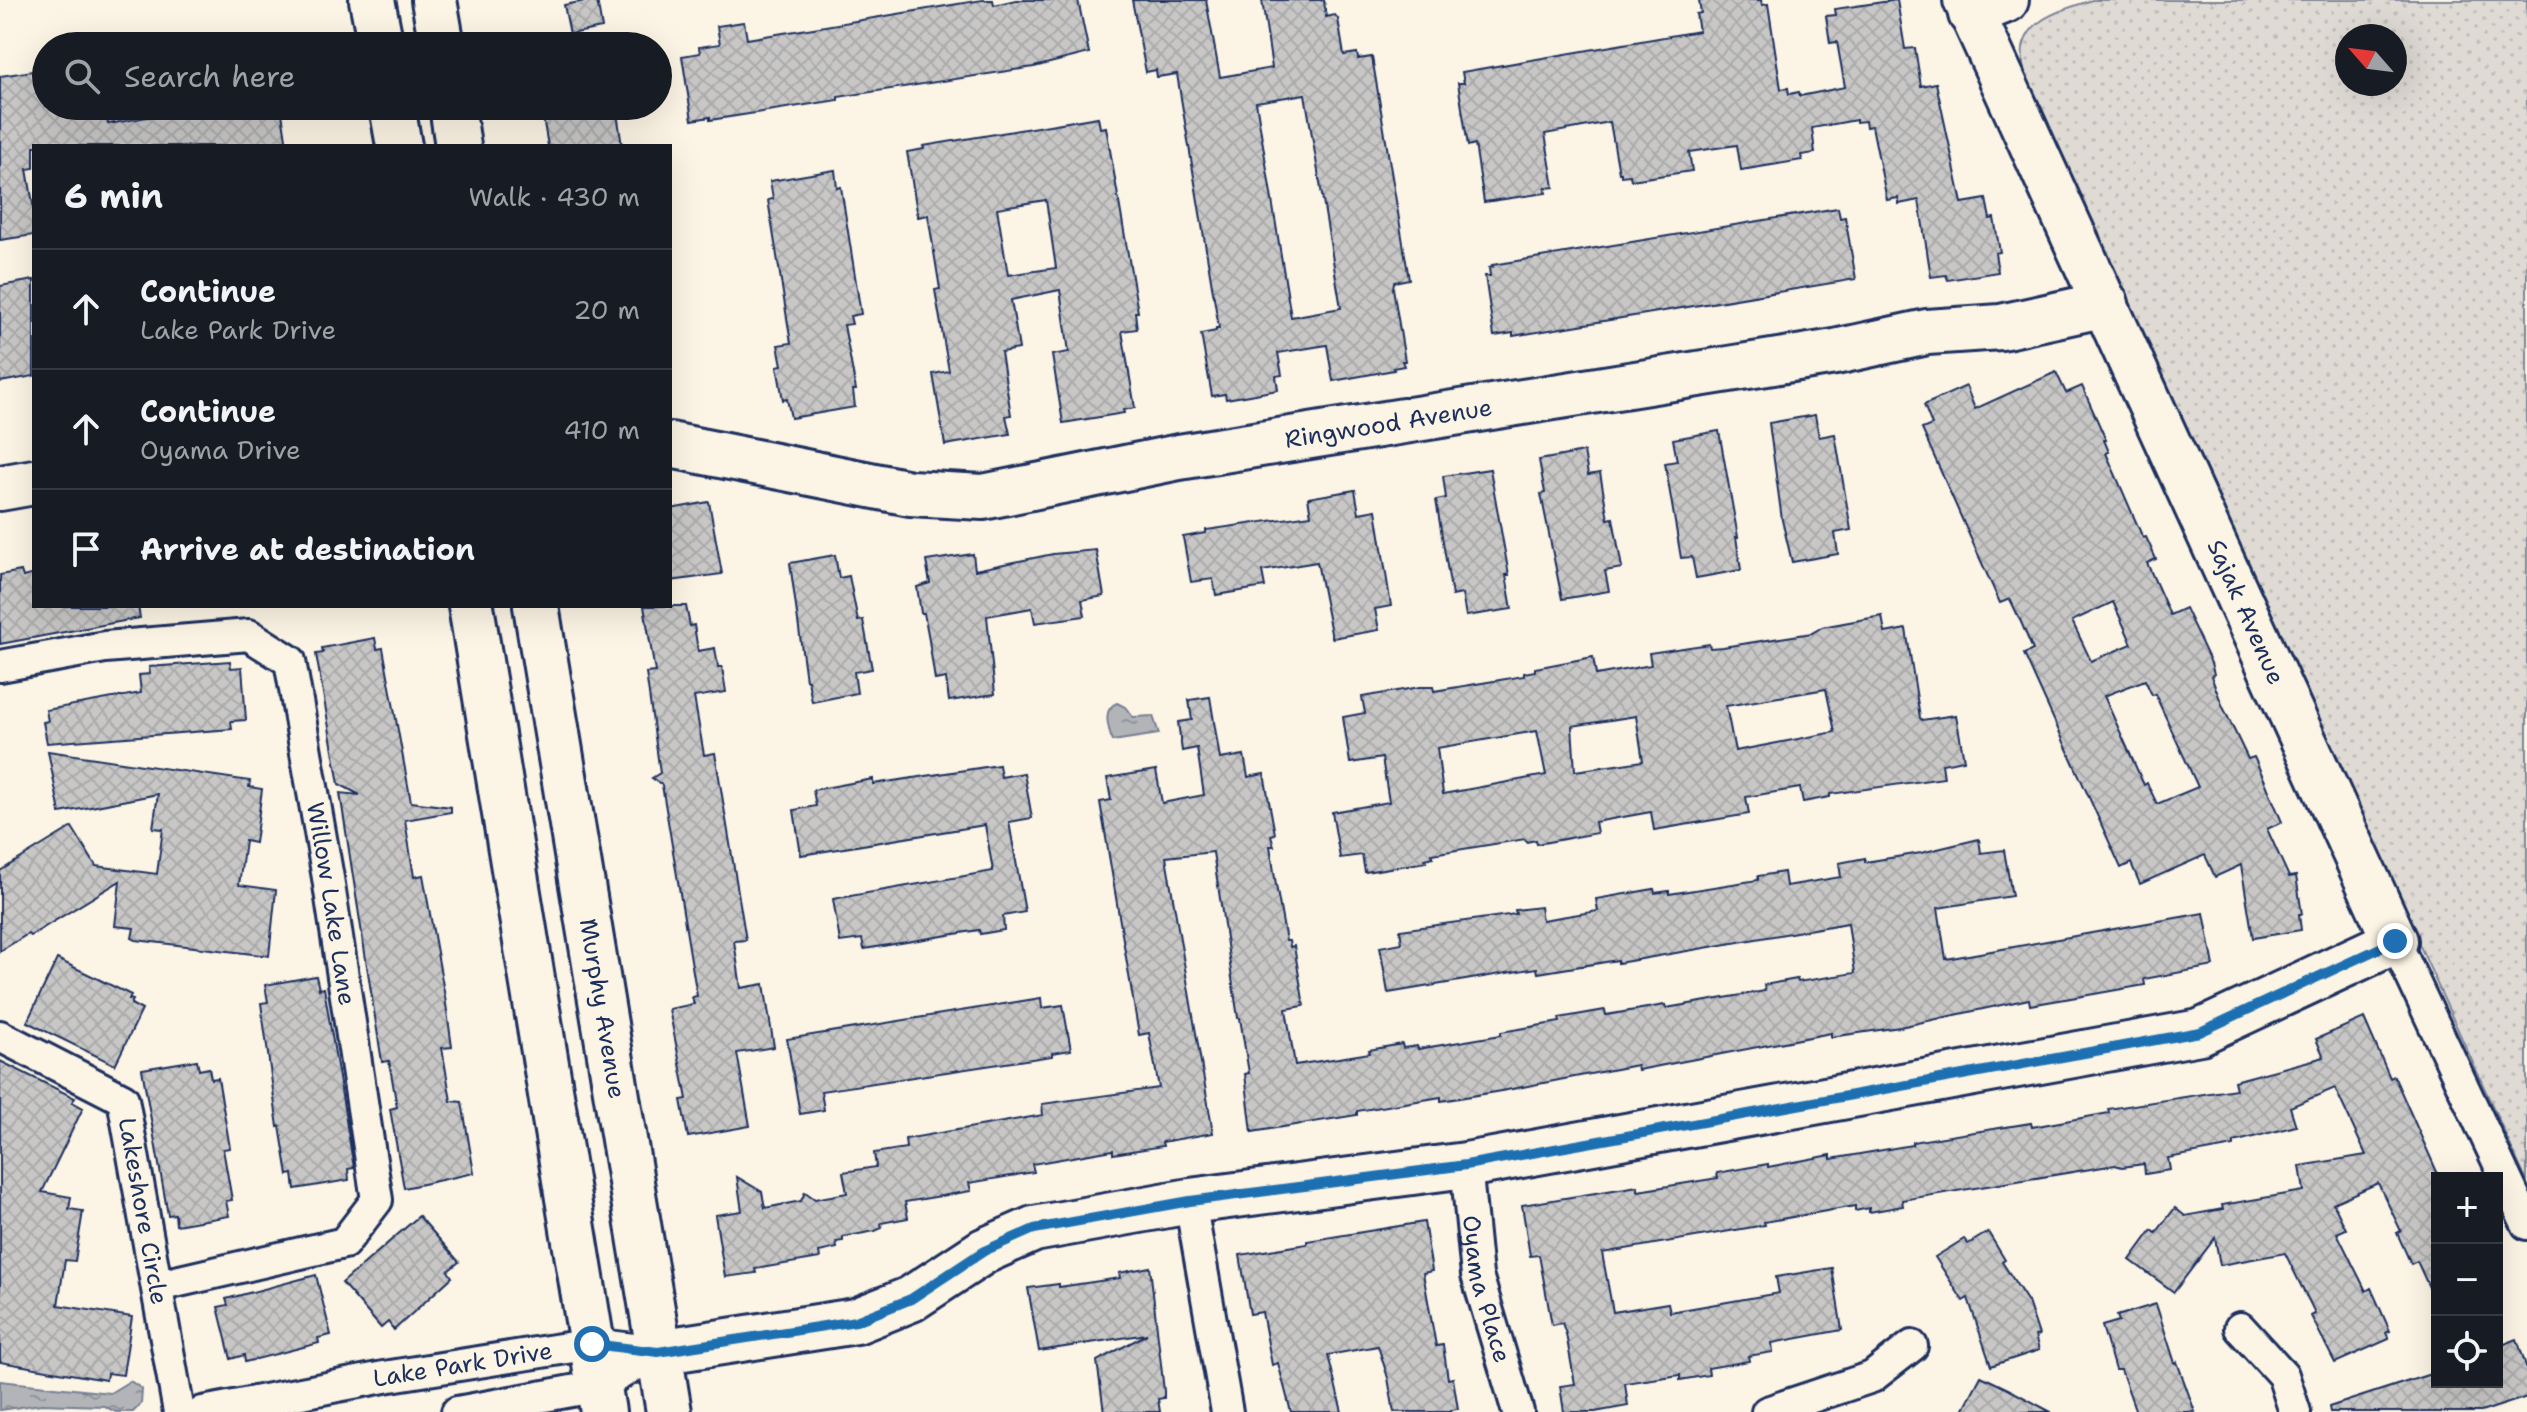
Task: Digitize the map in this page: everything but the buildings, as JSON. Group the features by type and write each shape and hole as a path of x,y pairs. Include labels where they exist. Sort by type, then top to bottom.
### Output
{"street":[{"path":"372,0 378,32"},
{"path":"434,0 440,32"},
{"name":"Sajak Avenue","path":"1981,5 2106,304 2527,1224"},
{"path":"394,120 399,144"},
{"path":"454,120 458,144"},
{"name":"Ringwood Avenue","path":"672,445 910,493 983,497 1179,457 1835,352 1927,332 2001,327 2106,304"},
{"path":"0,488 32,482"},
{"path":"471,608 598,1381"},
{"name":"Murphy Avenue","path":"536,608 669,1412"},
{"name":"Willow Lake Lane","path":"0,666 105,647 249,635 290,661 328,878 377,1200 344,1243 158,1286"},
{"path":"658,1352 856,1321 911,1299 984,1251 1034,1229 1190,1201 1466,1165 2200,1032 2395,941"},
{"name":"Lakeshore Circle","path":"0,1036 123,1099 179,1412"},
{"name":"Oyama Place","path":"1466,1165 1477,1275 1518,1412"},
{"path":"1190,1201 1227,1412"},
{"path":"2240,1328 2283,1375 2295,1412"},
{"path":"1767,1412 1872,1377 1912,1346"},
{"name":"Lake Park Drive","path":"457,1412 598,1381 658,1352"},
{"name":"Lake Park Drive","path":"203,1412 384,1377 598,1381 658,1352"}],"shaded area":[{"path":"2092,0 2527,0 2527,1182 2024,74 2023,48 2027,37 2041,21"}],"water":[{"path":"1117,703 1133,717 1153,716 1159,734 1112,741 1108,714"},
{"path":"0,1381 110,1393 130,1381 142,1389 141,1404 133,1412 116,1412 104,1406 41,1404 0,1410"}],"route":[{"path":"592,1344 658,1352 856,1321 911,1299 984,1251 1034,1229 1190,1201 1466,1165 2200,1032 2395,941"}]}
